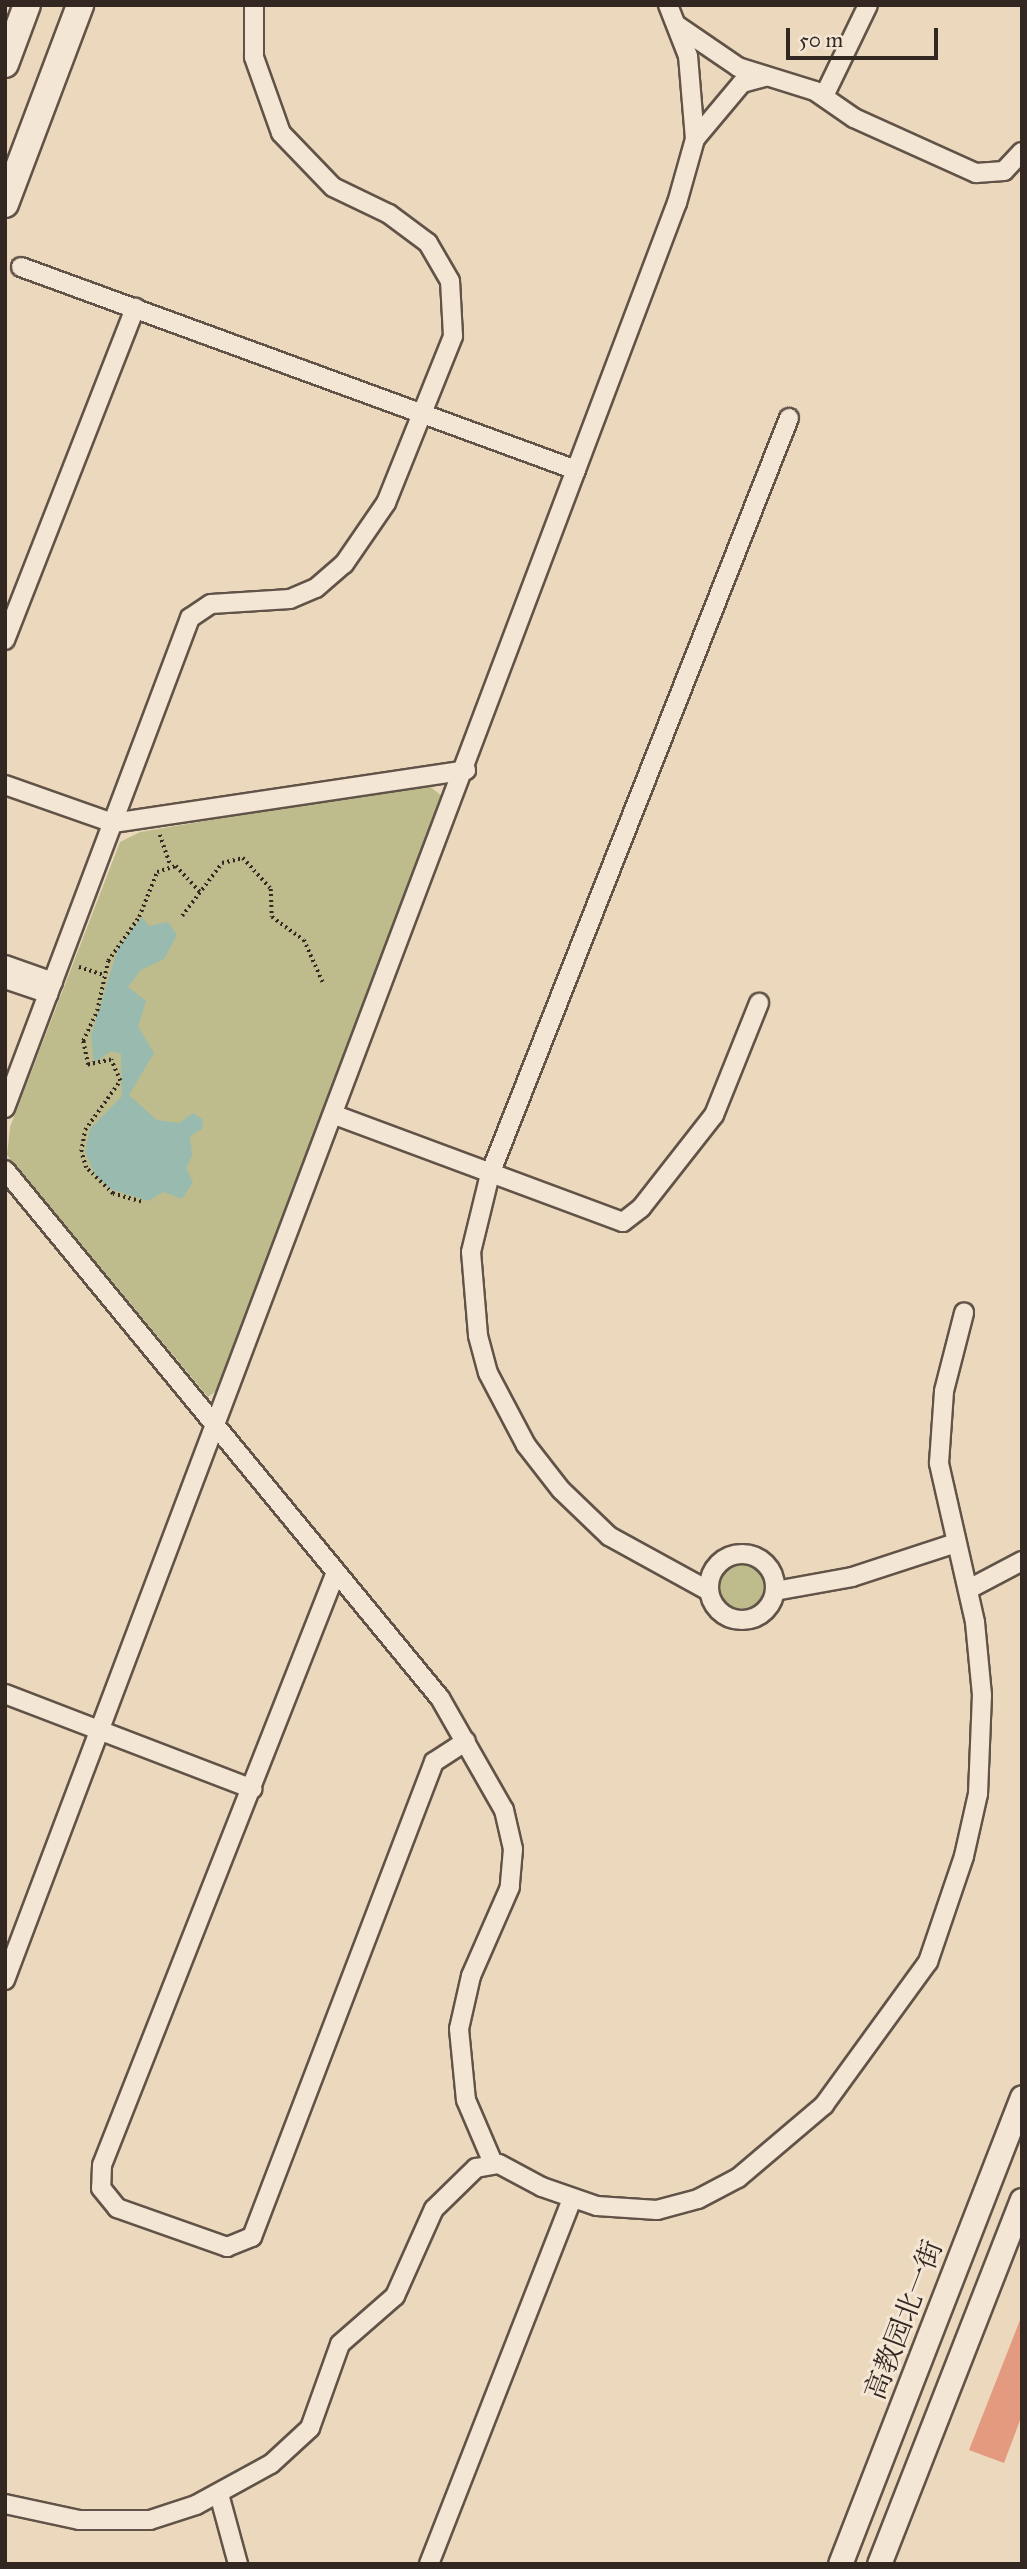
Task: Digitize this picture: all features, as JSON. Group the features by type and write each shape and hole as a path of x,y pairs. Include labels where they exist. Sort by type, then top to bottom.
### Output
{"main road":[{"path":"5,64 27,5"},
{"path":"5,204 80,5"}],"street":[{"path":"5,1108 190,618 211,604 290,599 337,571 378,518 453,337 455,307 447,274 422,237 333,187 281,133 254,57 254,5"},
{"path":"5,1980 466,770 677,203 695,139 688,57 668,5"},
{"path":"824,96 867,5"},
{"path":"678,26 722,58 765,77 824,96 854,118 976,173 1004,171 1022,152"},
{"path":"695,139 742,83 765,77"},
{"path":"21,267 576,470"},
{"path":"5,640 135,308"},
{"path":"709,1591 713,1569 740,1553 768,1565 775,1591 761,1614 740,1620 719,1611 709,1591 627,1548 594,1524 556,1484 502,1406 484,1355 472,1289 473,1230 490,1174 789,418"},
{"path":"5,785 113,823 466,770"},
{"path":"5,965 51,988"},
{"path":"5,979 51,988"},
{"path":"335,1115 612,1220 631,1218 719,1108 759,1003"},
{"path":"5,1170 440,1698 504,1810 513,1849 510,1887 471,1976 459,2029 466,2101 493,2163 572,2199 645,2211 698,2199 738,2178 824,2105 924,1968 964,1856 978,1794 982,1695 969,1589 942,1491 939,1435 964,1313"},
{"path":"775,1591 852,1577 956,1543"},
{"path":"969,1589 1022,1560"},
{"path":"336,1572 99,2174 104,2194 125,2213 234,2248 255,2232 434,1762 466,1741"},
{"path":"5,1695 252,1789"},
{"name":"高教园北一街","path":"840,2564 1022,2097"},
{"path":"5,2504 79,2521 137,2522 183,2511 219,2494 302,2438 316,2418 340,2344 395,2296 442,2198 467,2173 493,2163"},
{"path":"429,2564 572,2199"},
{"path":"879,2564 1022,2200"},
{"path":"219,2494 238,2564"}],"path":[{"path":"156,816 170,864 200,892"},
{"path":"182,916 225,859 241,857 253,864 271,889 272,918 303,940 324,985"},
{"path":"141,1202 101,1186 81,1152 85,1130 120,1081 113,1061 94,1067 84,1059 84,1034 97,1012 103,975 113,951 139,917 150,883 170,864"},
{"path":"60,963 103,975"}],"shaded area":[{"path":"426,783 444,798 444,809 219,1389 208,1397 7,1155 10,1127 120,842 140,832"},
{"path":"743,1563 759,1570 766,1586 759,1602 743,1609 727,1602 720,1586 727,1570"}],"water":[{"path":"142,917 149,926 168,922 177,935 164,959 141,970 128,987 146,1001 138,1027 154,1053 129,1095 157,1120 179,1123 193,1113 203,1120 202,1129 190,1136 192,1156 186,1168 193,1182 182,1199 163,1192 148,1201 110,1189 95,1174 85,1152 90,1129 122,1096 121,1054 111,1051 94,1063 91,1036 118,948"}],"building":[{"path":"1022,2315 1022,2415 1004,2463 969,2450"}]}
